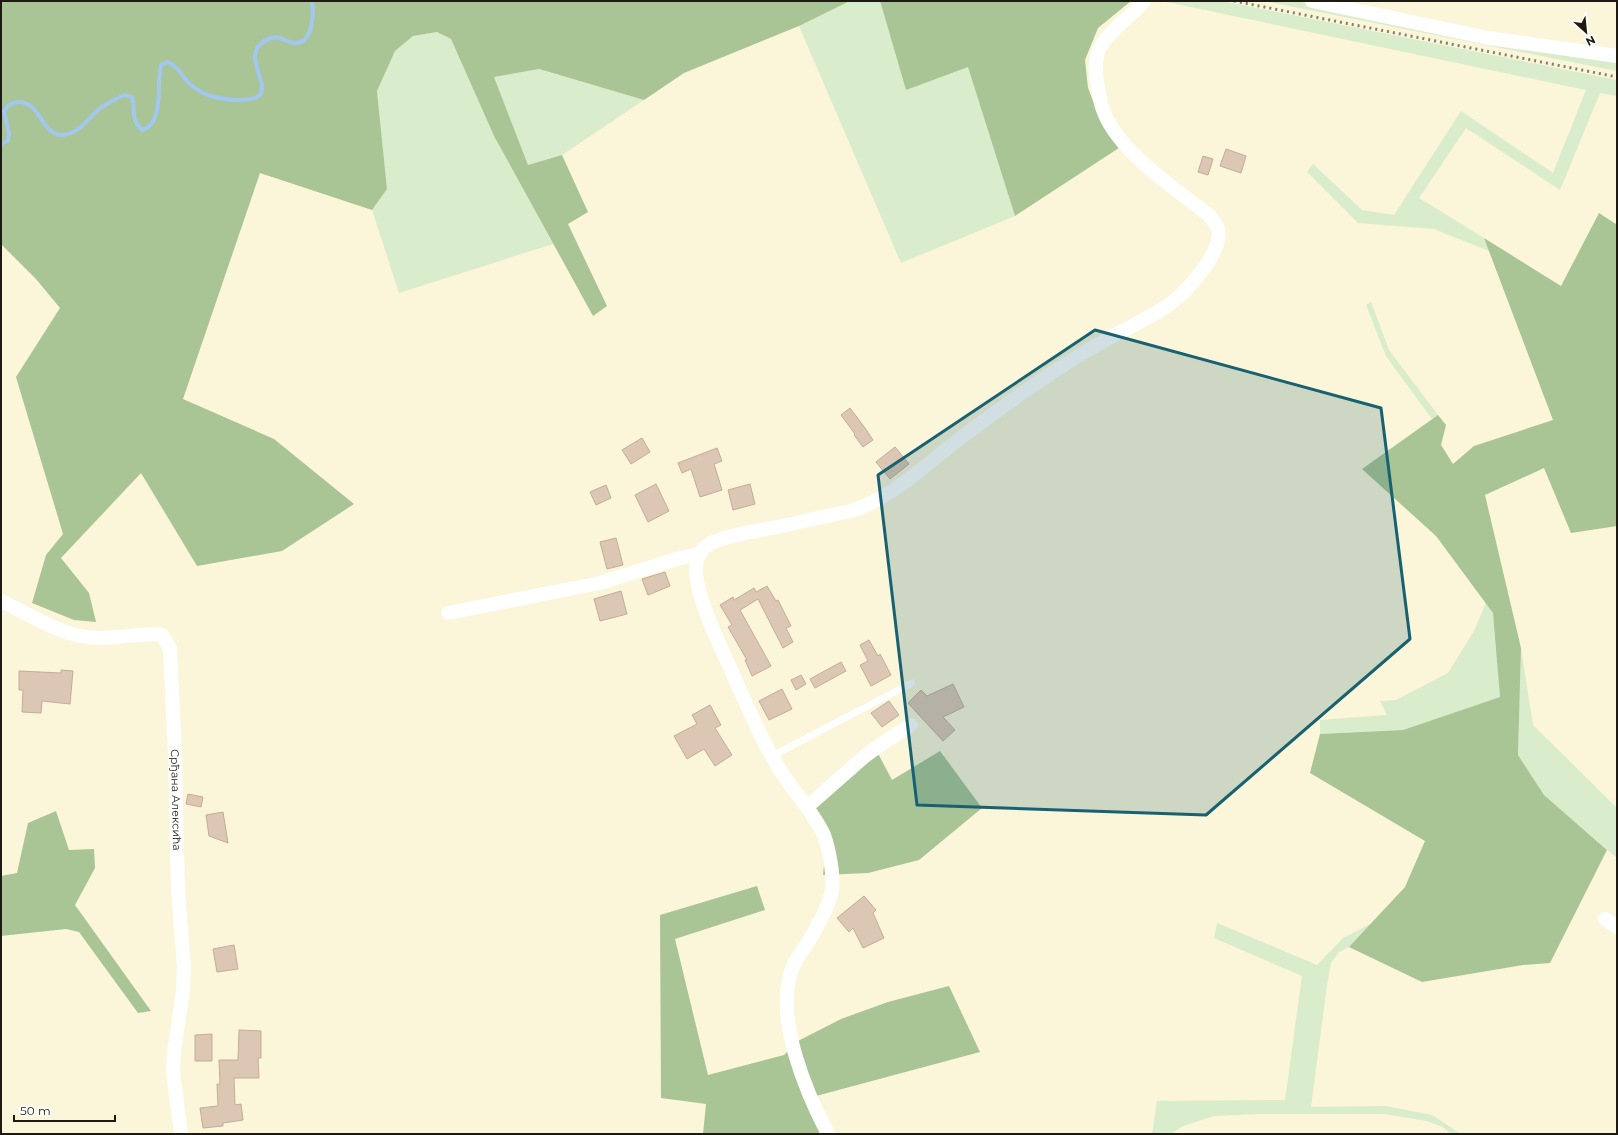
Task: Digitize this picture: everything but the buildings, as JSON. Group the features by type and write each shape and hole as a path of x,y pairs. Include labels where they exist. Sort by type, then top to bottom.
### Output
{"street":[{"path":"448,613 600,583 699,554 708,545 731,536 851,511 880,500 994,413 1071,360 1168,304 1184,292 1198,276 1216,247 1219,237 1218,230 1210,216 1140,161 1119,138 1108,121 1102,107 1096,76 1097,56 1104,42 1144,1"},
{"path":"1312,1 1488,38 1617,56"},
{"path":"699,554 697,574 702,599 735,678 772,756 783,776 807,807 824,835 828,849 832,889 827,906 818,925 797,958 790,974 787,1006 792,1040 800,1070 816,1110 828,1134"},
{"name":"Срђана Алексића","path":"1,601 62,632 82,637 120,637 158,634 163,636 170,650 175,754 178,891 184,967 183,990 174,1052 173,1072 181,1134"},
{"path":"807,807 870,752 912,725"},
{"path":"1604,919 1617,927"}],"lane":[{"path":"772,756 912,683"}],"highlighted area":[{"path":"1095,330 1381,408 1410,639 1206,815 917,805 878,475"}],"green space":[{"path":"1,1 850,1 799,26 684,73 644,100 539,69 494,77 528,165 562,155 588,212 568,224 607,306 593,316 494,136 451,39 437,32 413,36 395,51 377,91 387,189 372,210 260,173 183,399 274,439 354,504 282,551 197,566 141,473 61,558 89,593 96,622 74,620 32,603 46,555 63,534 16,377 60,308 36,279 1,244"},
{"path":"850,1 880,1 906,90 968,66 1015,216 901,263 799,26"},
{"path":"880,1 1131,1 1098,28 1085,60 1088,88 1100,119 1122,146 1015,216 968,67 906,90"},
{"path":"1162,1 1222,1 1617,80 1617,96 1600,93 1560,190 1466,128 1419,198 1484,238 1489,251 1434,229 1358,223 1307,172 1313,164 1362,210 1394,215 1461,111 1553,173 1586,90"},
{"path":"1264,1 1297,1 1510,43 1617,61 1617,71"},
{"path":"437,32 451,39 494,136 553,244 399,293 372,210 387,189 377,91 395,51 413,36"},
{"path":"538,69 644,100 562,155 528,165 494,77"},
{"path":"1599,213 1616,224 1617,222 1617,526 1571,533 1544,468 1485,495 1521,648 1518,755 1544,795 1607,850 1550,963 1523,965 1422,982 1349,947 1405,887 1425,841 1310,773 1320,734 1403,730 1500,697 1493,613 1436,536 1362,469 1438,415 1446,425 1441,445 1453,464 1474,446 1553,420 1484,238 1561,286"},
{"path":"1371,302 1389,350 1438,415 1432,419 1386,356 1366,305"},
{"path":"1486,603 1494,613 1500,697 1403,730 1320,734 1320,720 1387,715 1380,701 1396,700 1448,673 1474,631"},
{"path":"1521,648 1533,725 1617,808 1617,858 1544,795 1518,755"},
{"path":"873,744 892,780 940,751 982,808 919,860 868,873 823,875 824,865 822,842 804,807"},
{"path":"56,811 69,850 94,849 95,868 75,905 151,1011 138,1013 79,932 66,929 1,936 1,876 17,873 28,823"},
{"path":"757,886 765,910 675,939 708,1075 784,1055 798,1041 841,1019 888,1002 949,986 980,1052 816,1096 834,1134 703,1134 706,1104 661,1098 660,915"},
{"path":"1217,923 1317,965 1343,938 1372,923 1349,947 1339,952 1331,963 1311,1107 1386,1106 1432,1115 1461,1134 1451,1134 1443,1127 1427,1121 1384,1114 1259,1114 1214,1116 1183,1126 1171,1134 1152,1134 1157,1101 1285,1100 1302,976 1214,938"}],"waterway":[{"path":"1,144 8,141 9,134 4,111 10,104 17,102 26,103 32,107 50,130 55,134 62,135 72,133 77,130 99,109 124,95 132,97 136,122 142,130 149,126 154,120 157,111 161,65 167,62 175,67 191,85 203,93 215,97 236,100 253,99 261,93 262,85 256,65 255,55 259,45 274,37 294,43 305,39 311,28 313,13 312,1"}],"railway":[{"path":"1234,1 1617,77"}]}
